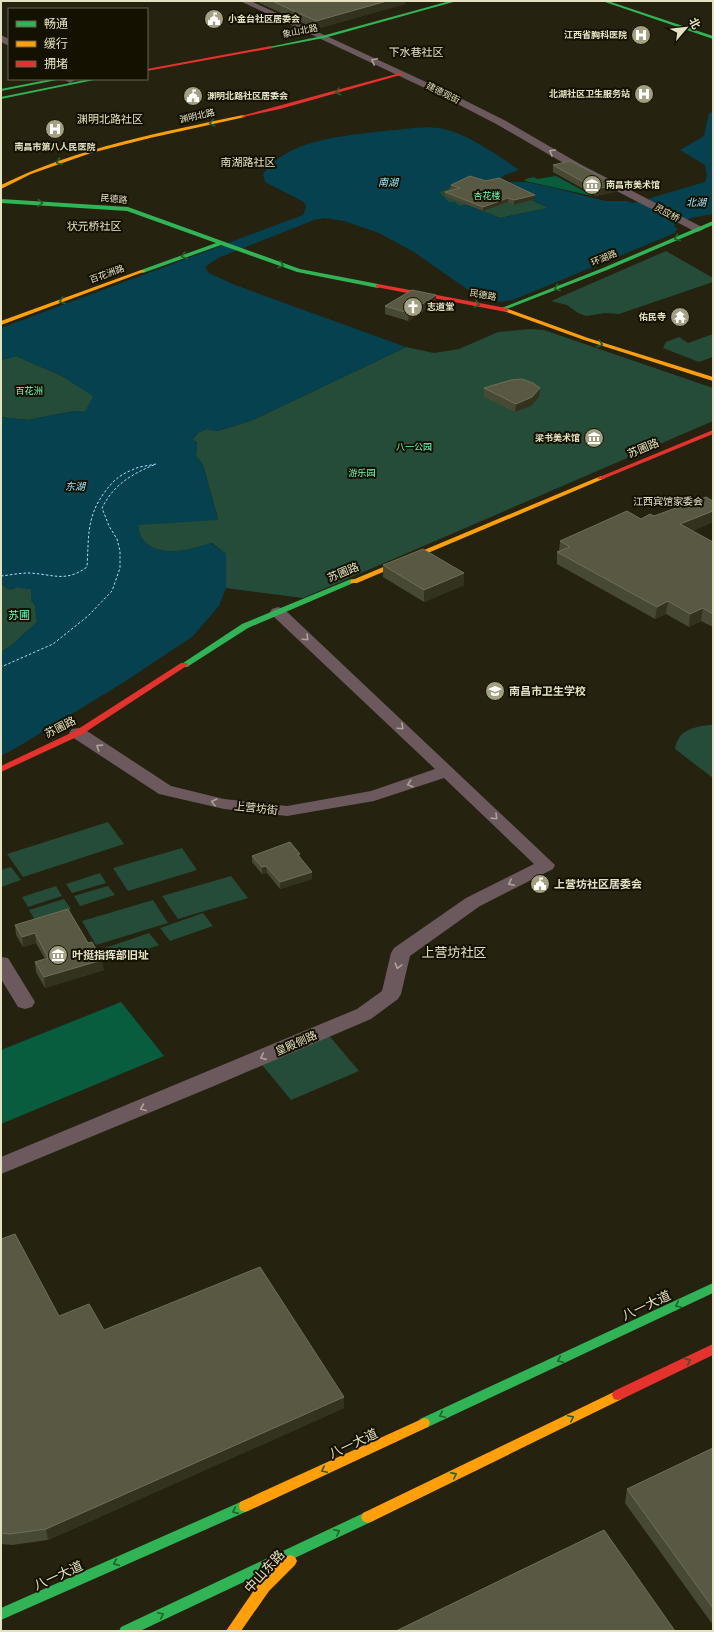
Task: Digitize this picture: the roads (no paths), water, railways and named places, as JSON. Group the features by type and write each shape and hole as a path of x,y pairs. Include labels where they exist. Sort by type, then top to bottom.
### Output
{"main road":[{"name":"象山北路","path":"148,66 318,36 436,1"},
{"name":"象山北路","path":"148,70 318,36 455,1"},
{"path":"604,1 713,38"},
{"path":"617,1 713,34"},
{"name":"渊明北路","path":"1,188 12,181 81,153 292,104 402,74"},
{"path":"1,90 63,80"},
{"path":"1,94 64,80"},
{"path":"1,98 92,80"},
{"name":"民德路","path":"1,201 128,209 299,271 502,309 586,339 713,379"},
{"name":"环湖路","path":"502,309 713,223"},
{"name":"百花洲路","path":"1,323 220,243"},
{"name":"苏圃路","path":"1,769 78,733 245,626 713,432"},
{"name":"八一大道","path":"1,1614 270,1495 713,1288"},
{"path":"126,1631 302,1549 713,1349"},
{"name":"中山东路","path":"233,1631 264,1587 302,1549"}],"street":[{"name":"建德观街","path":"244,1 402,74 496,120 576,166 636,197"},
{"name":"灵应桥","path":"636,197 698,230"},
{"path":"278,612 447,771"},
{"name":"上营坊街","path":"78,733 165,790 224,804 287,811 374,796 447,771"},
{"name":"皇殿侧路","path":"1,1166 364,1014 391,994 401,953 473,902 546,865 447,771"},
{"path":"1,963 25,1002"}],"water":[{"name":"东湖","path":"713,112 713,214 691,218 674,225 677,229 675,233 513,300 500,302 471,292 414,252 379,233 344,221 325,218 314,220 218,258 205,267 209,273 235,285 406,347 253,420 218,431 207,429 199,432 192,440 197,442 196,456 203,465 218,520 138,525 141,537 147,544 155,549 164,551 184,550 211,543 226,554 226,588 219,606 192,637 121,684 1,756 1,652 12,645 37,622 35,605 31,600 31,589 17,587 10,590 1,584 1,417 28,420 74,411 85,412 93,396 62,376 16,356 1,360 1,328 303,215 306,207 304,202 265,182 263,174 272,164 283,156 302,146 314,142 342,136 433,127 448,130 469,139 491,151 519,170 504,175 501,178 509,182 526,182 605,201 627,201 633,203 705,182 707,176 705,165 680,150 704,136 709,113","holes":["491,179 548,208 500,218 467,205 459,206 454,202 448,202 439,192 469,180"]}],"place":[{"name":"小金台社区居委会","path":"214,19"},
{"name":"江西省胸科医院","path":"641,35"},
{"name":"北湖社区卫生服务站","path":"644,94"},
{"name":"渊明北路社区居委会","path":"193,96"},
{"name":"南昌市第八人民医院","path":"55,129"},
{"name":"南昌市美术馆","path":"592,185"},
{"name":"志道堂","path":"413,307"},
{"name":"佑民寺","path":"680,317"},
{"name":"梁书美术馆","path":"594,438"},
{"name":"南昌市卫生学校","path":"495,691"},
{"name":"上营坊社区居委会","path":"540,884"},
{"name":"叶挺指挥部旧址","path":"58,955"}],"district":[{"name":"下水巷社区","path":"416,52"},
{"name":"渊明北路社区","path":"110,119"},
{"name":"南湖路社区","path":"248,162"},
{"name":"状元桥社区","path":"94,226"},
{"name":"江西宾馆家委会","path":"668,501"},
{"name":"上营坊社区","path":"454,952"}],"water label":[{"name":"南湖","path":"388,182"},
{"name":"北湖","path":"696,202"}],"park label":[{"name":"杏花楼","path":"487,196"},
{"name":"百花洲","path":"29,391"},
{"name":"八一公园","path":"414,447"},
{"name":"游乐园","path":"362,473"},
{"name":"苏圃","path":"19,615"}]}
